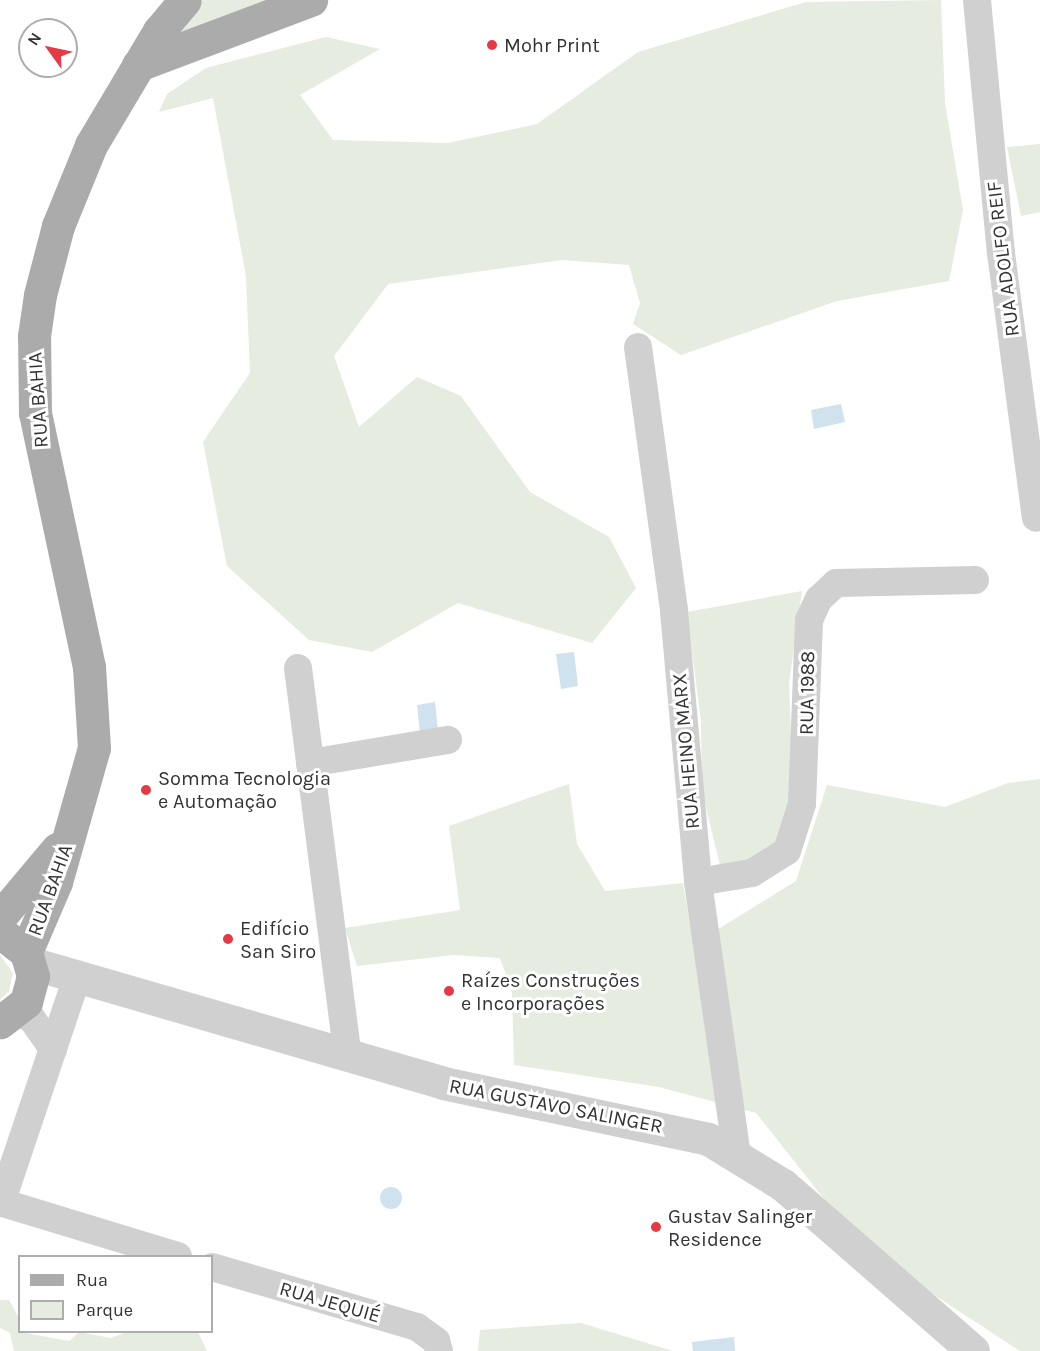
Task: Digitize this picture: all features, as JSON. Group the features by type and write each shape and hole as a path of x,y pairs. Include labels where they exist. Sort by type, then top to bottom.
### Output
{"main road":[{"name":"RUA BAHIA","path":"14,1012 29,957 72,828 94,748 94,714 82,628 41,455 34,336 46,262 69,194 138,65 185,0"},
{"path":"138,65 312,0"},
{"name":"RUA BAHIA","path":"0,917 42,872 72,828"},
{"path":"0,932 29,957"}],"street":[{"name":"RUA ADOLFO REIF","path":"977,0 1001,253 1036,518"},
{"name":"RUA HEINO MARX","path":"638,347 674,611 698,882 737,1155"},
{"name":"RUA 1988","path":"698,882 752,873 787,851 802,804 809,620 819,599 836,584 975,580"},
{"path":"298,668 348,1056"},
{"path":"310,763 448,740"},
{"name":"RUA GUSTAVO SALINGER","path":"29,957 77,977 443,1083 686,1132 737,1155 783,1185 973,1351"},
{"path":"14,1012 77,977"},
{"path":"77,977 0,1202 172,1255"},
{"path":"14,1012 32,1019 53,1049"},
{"name":"RUA JEQUIÉ","path":"213,1267 417,1327 436,1341 440,1351"}],"green space":[{"path":"203,0 274,0 163,45"},
{"path":"941,0 945,103 963,210 949,281 837,301 681,355 633,324 640,303 629,265 562,260 388,284 334,356 359,427 417,377 461,396 530,492 609,537 636,588 592,643 458,603 372,652 309,640 227,566 203,442 250,373 246,276 213,98 159,112 167,94 206,68 326,37 380,49 300,95 333,140 448,143 537,124 638,52 806,2"},
{"path":"1040,144 1040,212 1021,216 1007,147"},
{"path":"802,591 789,683 794,809 777,849 723,878 702,791 701,721 687,612"},
{"path":"1040,779 1040,1351 1020,1351 899,1272 840,1219 756,1113 659,1087 514,1065 512,992 500,958 453,955 357,966 345,928 460,910 449,826 569,784 577,844 605,891 683,883 691,931 715,931 796,881 827,785 945,807 1008,783"},
{"path":"0,955 13,973 9,991 0,1000"},
{"path":"0,1300 9,1300 18,1316 18,1333 69,1341 78,1333 111,1338 124,1333 198,1333 207,1351 14,1351 10,1333 0,1328"},
{"path":"581,1323 673,1351 478,1351 480,1330"}],"water":[{"path":"841,404 845,422 814,429 811,410"},
{"path":"574,652 578,686 561,689 556,654"},
{"path":"435,702 438,731 420,733 417,705"},
{"path":"391,1187 399,1190 402,1198 399,1206 391,1209 383,1206 380,1198 383,1190"},
{"path":"734,1337 735,1351 693,1351 692,1342"}],"place":[{"name":"Mohr Print","path":"492,45"},
{"name":"Somma Tecnologia e Automação","path":"146,790"},
{"name":"Edifício San Siro","path":"228,939"},
{"name":"Raízes Construções e Incorporações","path":"449,991"},
{"name":"Gustav Salinger Residence","path":"656,1227"}]}
